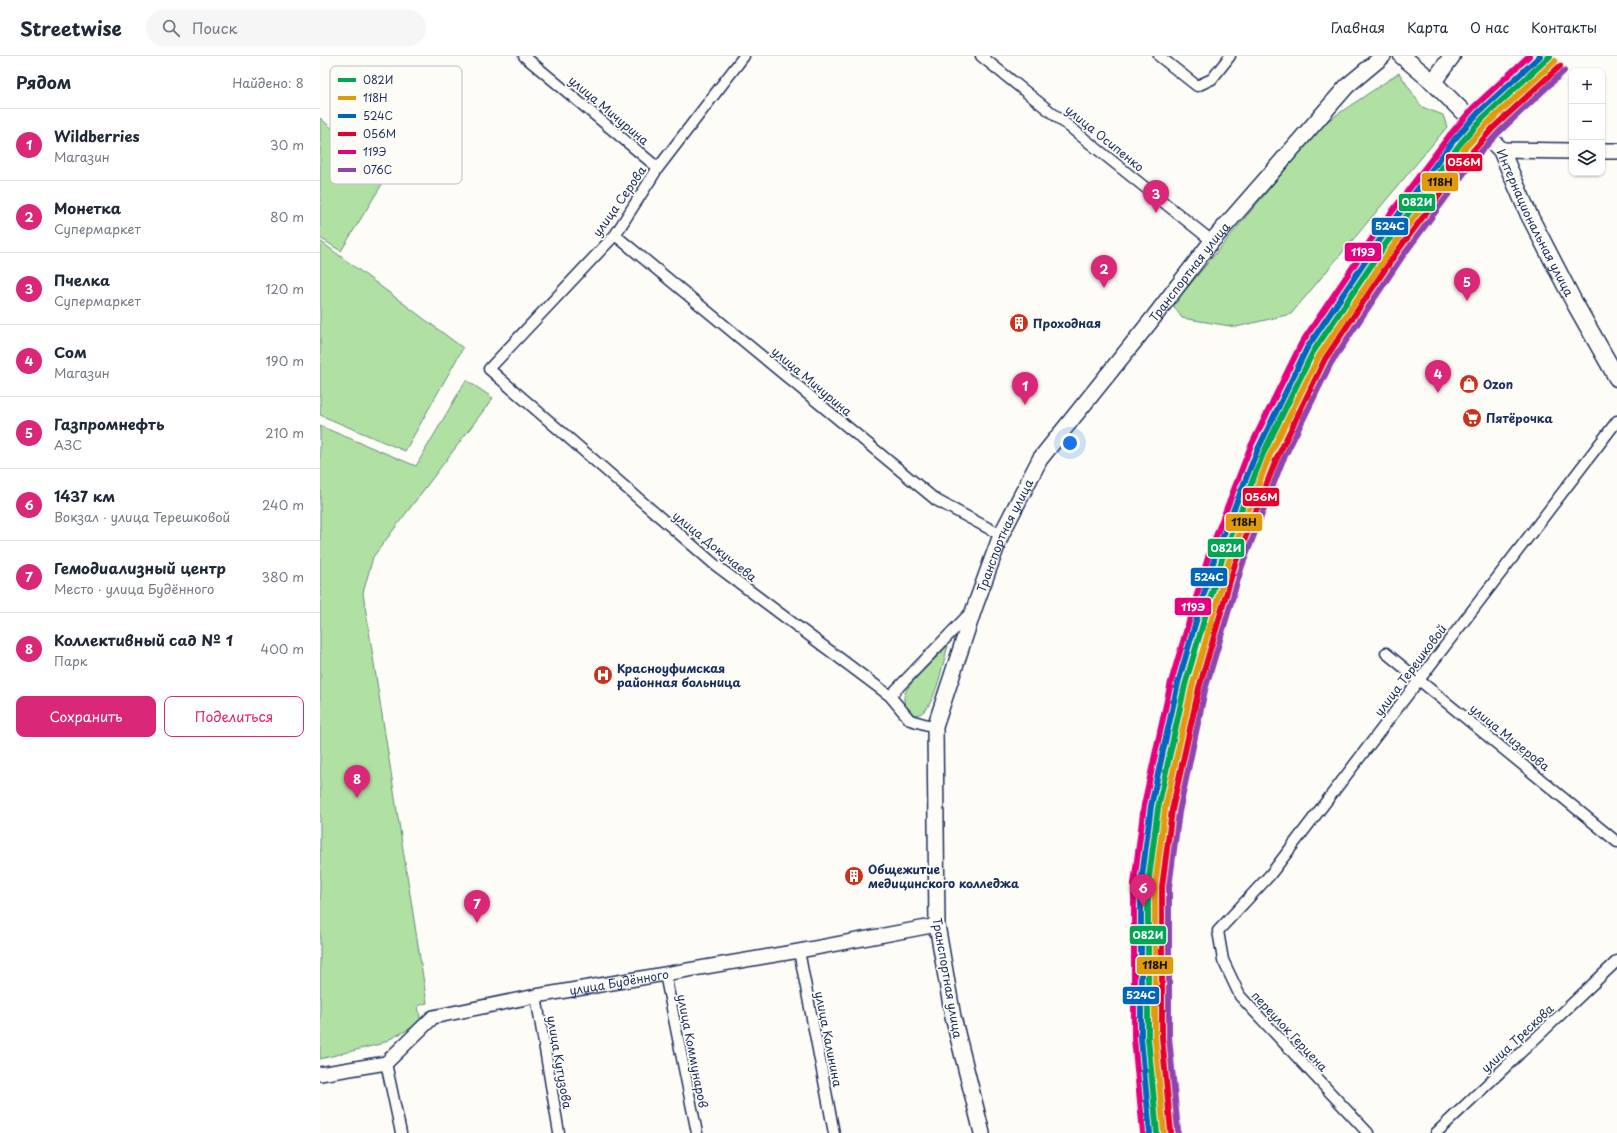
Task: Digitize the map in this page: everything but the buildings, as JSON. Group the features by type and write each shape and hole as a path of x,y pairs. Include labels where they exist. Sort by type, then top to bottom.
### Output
{"main road":[{"name":"Транспортная улица","path":"982,1133 953,1017 937,925 935,727 974,609 1001,535 1040,459 1150,322 1212,241 1347,86 1383,56"},
{"name":"Интернациональная улица","path":"1402,56 1433,82 1501,150 1529,215 1574,302 1617,378"},
{"path":"1433,82 1452,56"},
{"path":"1501,150 1569,151"},
{"path":"1605,151 1617,152"}],"street":[{"name":"улица Мичурина","path":"524,56 658,168"},
{"name":"улица Серова","path":"489,369 615,235 658,168 744,56"},
{"name":"улица Осипенко","path":"981,56 1212,241"},
{"path":"1159,56 1198,86 1212,79 1230,56"},
{"name":"улица Мичурина","path":"615,235 936,500 1001,535"},
{"name":"улица Докучаева","path":"489,369 714,564 890,696 910,720 935,727"},
{"name":"улица Терешковой","path":"1218,931 1270,875 1617,421"},
{"path":"890,696 974,609"},
{"name":"улица Мизерова","path":"1386,653 1617,842"},
{"name":"улица Будённого","path":"386,1063 432,1017 536,996 799,951 937,925"},
{"name":"переулок Герцена","path":"1218,931 1223,960 1240,996 1368,1133"},
{"name":"улица Калинина","path":"799,951 834,1133"},
{"name":"улица Трескова","path":"1436,1133 1617,961"},
{"name":"улица Коммунаров","path":"665,974 696,1133"},
{"name":"улица Кутузова","path":"536,996 559,1133"},
{"path":"320,1074 386,1063 400,1133"}],"green space":[{"path":"1399,73 1422,107 1443,115 1447,127 1291,314 1236,327 1182,318 1173,305 1323,124"},
{"path":"320,118 330,127 330,184 382,184 341,251 320,238"},
{"path":"320,241 463,348 405,451 320,415"},
{"path":"466,380 493,398 373,557 363,593 427,1003 418,1006 421,1023 380,1044 320,1059 320,426 416,466"},
{"path":"948,646 936,690 928,706 920,714 916,715 908,711 904,698 908,688"}],"transit line":[{"name":"119Э","path":"1143,1133 1134,1038 1134,884 1144,805 1171,682 1209,554 1250,448 1301,344 1373,237 1449,136 1473,108 1529,56"},
{"name":"524С","path":"1150,1133 1141,1038 1141,885 1151,806 1178,683 1215,556 1257,451 1307,348 1379,241 1454,140 1478,113 1540,56"},
{"name":"082И","path":"1157,1133 1148,1038 1148,886 1158,808 1185,685 1222,559 1263,454 1313,352 1385,245 1460,144 1483,118 1550,56"},
{"name":"118Н","path":"1164,1132 1155,1038 1155,886 1165,809 1192,687 1229,561 1269,457 1319,356 1391,249 1465,148 1488,123 1555,61"},
{"name":"056М","path":"1171,1132 1162,1037 1162,887 1172,810 1199,688 1235,564 1276,460 1325,359 1396,253 1471,153 1493,128 1560,66"},
{"name":"076С","path":"1178,1131 1169,1037 1169,887 1179,812 1205,690 1242,566 1282,462 1331,363 1402,257 1476,157 1498,133 1564,71"}],"place":[{"name":"Пчелка","path":"1156,213"},
{"name":"Монетка","path":"1104,288"},
{"name":"Газпромнефть","path":"1467,301"},
{"name":"Проходная","path":"1019,323"},
{"name":"Ozon","path":"1469,384"},
{"name":"Сом","path":"1438,393"},
{"name":"Wildberries","path":"1025,405"},
{"name":"Пятёрочка","path":"1472,418"},
{"name":"Красноуфимская районная больница","path":"603,675"},
{"name":"Коллективный сад № 1","path":"357,798"},
{"name":"Общежитие медицинского колледжа","path":"854,876"},
{"name":"1437 км","path":"1143,907"},
{"name":"Гемодиализный центр","path":"477,923"}]}
